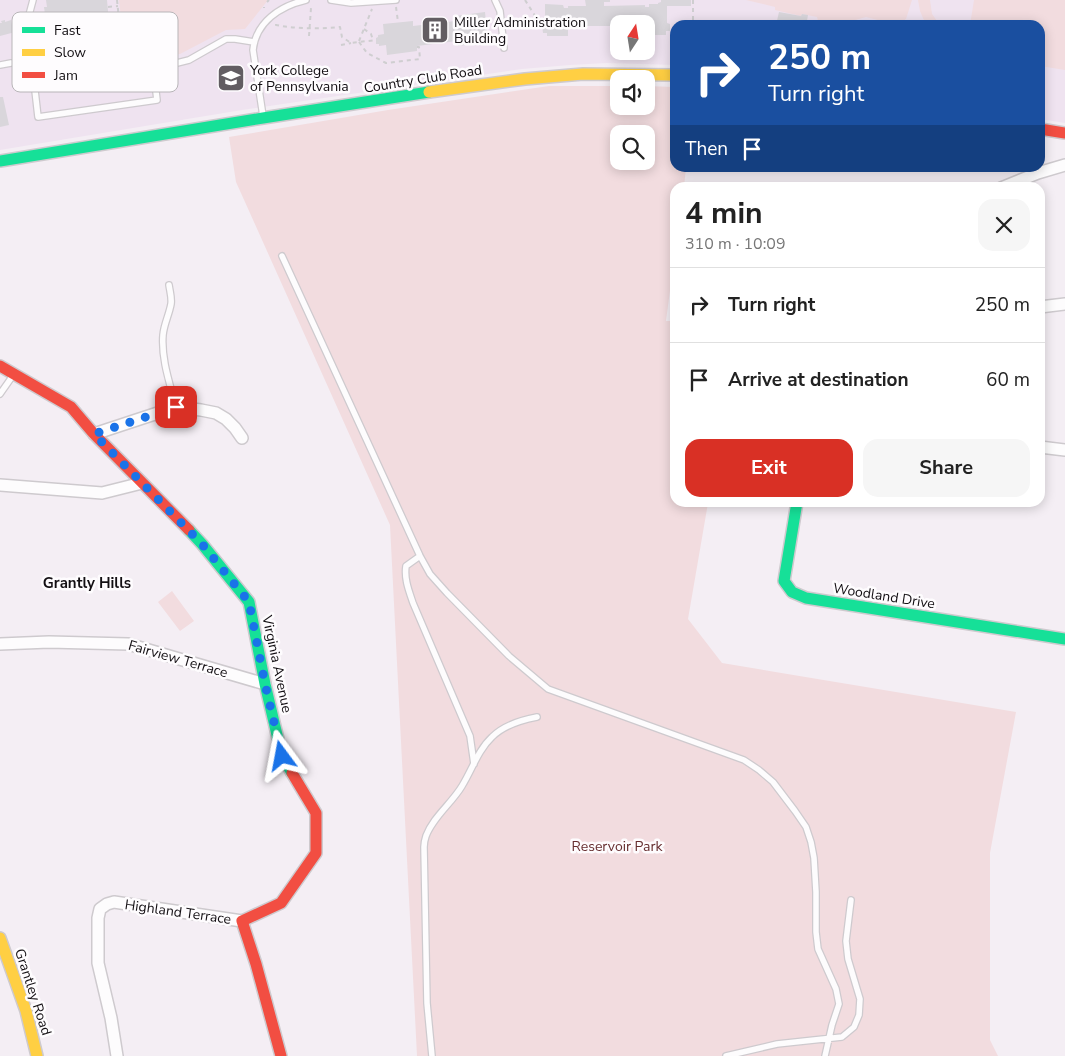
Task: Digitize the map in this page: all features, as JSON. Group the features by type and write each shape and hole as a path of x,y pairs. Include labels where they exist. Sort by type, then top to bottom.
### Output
{"street":[{"name":"Country Club Road","path":"0,161 263,118 525,79 583,74 670,75"},
{"path":"1045,130 1065,133"},
{"path":"1045,171 1065,165"},
{"path":"1016,182 1041,172"},
{"path":"1045,306 1065,304"},
{"name":"Virginia Avenue","path":"0,366 71,408 202,544 249,602 265,684 282,756 316,813 316,853 281,903 242,921"},
{"path":"94,434 176,407 216,414 226,419 242,438"},
{"path":"1045,448 1065,450"},
{"path":"0,486 102,493 142,483"},
{"name":"Woodland Drive","path":"796,507 784,581 792,592 806,598 1065,639"},
{"name":"Fairview Terrace","path":"0,644 50,642 128,644 265,684"},
{"name":"Highland Terrace","path":"117,1056 111,1018 98,963 98,918 100,909 114,902 242,921"},
{"path":"242,921 282,1056"},
{"name":"Grantley Road","path":"0,938 26,1011 37,1056"}],"lane":[{"path":"331,0 351,3 396,3"},
{"path":"495,0 500,11 504,48"},
{"path":"263,118 253,50 254,42 262,25 271,17 284,8 307,2"},
{"path":"178,63 189,60 226,39 254,42"},
{"path":"0,65 11,63"},
{"path":"35,92 38,117 157,100 156,92"},
{"path":"282,256 420,556 430,574 447,593 509,656 548,688 744,760 772,782 795,811 806,828 811,842 816,884 818,949 836,989 839,1004 825,1056"},
{"path":"169,285 171,304 164,334 163,348 176,407"},
{"path":"0,394 14,374"},
{"path":"420,556 406,566 407,586 470,736 474,764"},
{"path":"432,1056 427,1003 424,847 426,836 432,824 461,788 480,752 492,737 506,727 537,716"},
{"path":"726,1056 777,1044 842,1037 854,1027 859,1015 860,999 848,959 846,941 851,900"}],"path":[{"path":"117,0 119,12"},
{"path":"525,0 539,22 545,23"},
{"path":"693,0 694,20"},
{"path":"307,2 311,8 309,36"},
{"path":"396,3 398,22"},
{"path":"108,7 118,6"},
{"path":"359,42 372,9"},
{"path":"274,22 276,25 310,29 340,27 342,37 351,43"},
{"path":"341,45 374,40 371,34 364,29"},
{"path":"359,42 367,53 386,63 420,59 419,47 417,47"}],"shaded area":[{"name":"York College of Pennsylvania","path":"0,0 1065,0 1065,123 1045,120 1045,20 670,20 670,65 607,63 522,69 242,110 0,150"}],"green space":[{"path":"119,0 268,0 245,29 226,30 178,54 178,12 120,12"},
{"path":"746,0 912,0 904,20 878,20 866,17 855,20 818,20 817,17 802,14 801,16 775,10 775,7"},
{"path":"918,0 930,0 932,14 936,20 924,20"},
{"path":"974,0 1065,0 1065,70 1045,67 1045,20 971,20"},
{"name":"Reservoir Park","path":"549,86 610,86 610,115 655,115 655,86 670,87 670,172 686,172 685,182 670,182 670,291 666,321 670,321 670,507 707,507 688,619 722,663 1016,712 990,853 990,1040 998,1056 417,1056 390,525 236,182 229,137 388,110"},
{"path":"172,591 194,621 180,631 158,602"}],"building":[{"path":"46,0 107,0 108,12 45,12 44,7 47,7"},
{"path":"585,0 610,0 610,2 604,2 604,6 645,5 645,7 649,7 649,4 658,4 661,0 691,0 691,6 667,6 667,23 670,24 670,31 666,31 666,35 655,35 655,15 610,15 610,26 568,26 568,36 547,36 547,33 543,33 542,25 545,25 545,4 563,5 564,8 568,8 568,6 586,6"},
{"name":"Miller Administration Building","path":"485,12 488,42 458,46 457,41 417,46 417,51 387,55 386,45 379,46 379,44 376,44 378,35 384,34 383,24 413,21 413,26 455,21 455,16"},
{"path":"779,12 801,16 802,14 808,15 807,20 777,20"},
{"path":"11,20 12,33 0,36 1,21"},
{"path":"0,97 3,97 9,125 0,127"}],"traffic: fast":[{"path":"0,161 429,92"},
{"path":"796,507 784,581 792,592 806,598 1065,639"},
{"path":"189,530 249,602 265,684 282,756 292,773"}],"traffic: slow":[{"path":"429,92 525,79 583,74 670,75"},
{"path":"0,938 26,1011 37,1056"}],"traffic: jam":[{"path":"1045,130 1065,133"},
{"path":"0,366 71,407 94,434 189,530"},
{"path":"281,1056 256,964 242,921 281,903 316,853 316,813 292,773"}],"place":[{"name":"Miller Administration Building","path":"435,30"},
{"name":"York College of Pennsylvania","path":"231,78"}],"district":[{"name":"Grantly Hills","path":"87,583"}],"route":[{"path":"176,407 94,434 202,544 249,602 265,684 282,756"}]}
